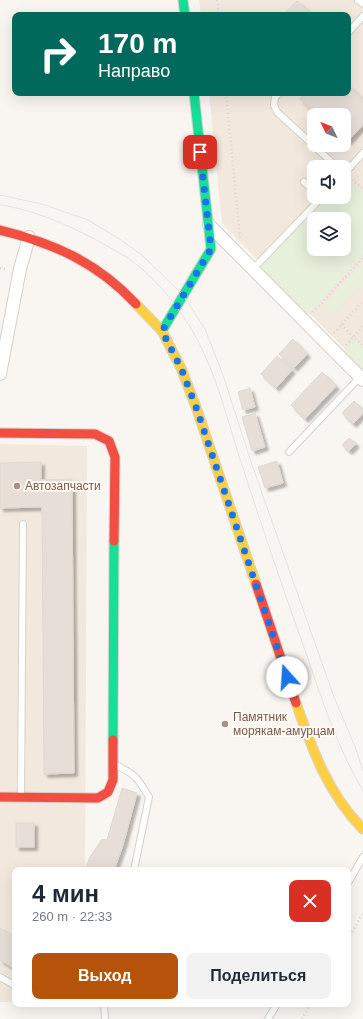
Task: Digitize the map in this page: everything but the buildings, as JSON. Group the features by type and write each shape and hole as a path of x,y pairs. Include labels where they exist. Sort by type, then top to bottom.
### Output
{"street":[{"path":"183,0 185,12"},
{"path":"162,331 211,249 194,96"},
{"path":"209,225 361,379"},
{"path":"0,230 29,237 71,254 101,273 125,292 162,331 181,368 196,407 308,737 321,770 338,800 357,824 363,829"},
{"path":"0,374 20,269 29,237"},
{"path":"0,433 95,434 109,441 115,457 113,780 108,792 98,798 0,797"}],"lane":[{"path":"358,0 363,4"},
{"path":"351,30 363,16"},
{"path":"276,96 274,105 278,112 329,160"},
{"path":"351,166 363,153"},
{"path":"304,182 307,185"},
{"path":"253,269 314,204"},
{"path":"289,452 361,379"},
{"path":"21,797 23,524"},
{"path":"114,764 133,774 149,797 135,867"},
{"path":"351,878 363,857"},
{"path":"0,977 12,984"},
{"path":"104,1007 105,1019"},
{"path":"268,1019 275,1007"}],"path":[{"path":"217,0 219,12"},
{"path":"226,96 242,258"},
{"path":"351,179 363,189"},
{"path":"305,322 363,258"},
{"path":"325,342 363,301"},
{"path":"341,325 363,346"},
{"path":"337,354 363,326"},
{"path":"351,934 363,913"},
{"path":"302,1019 309,1007"}],"shaded area":[{"path":"199,0 363,0 363,368 222,223 209,96 351,96 351,12 201,12"},
{"path":"0,444 87,446 85,867 12,867 12,1002 0,1002"}],"green space":[{"path":"351,183 363,193 363,254 305,318 257,268 307,216 307,256 351,256 351,212 311,212 318,204 351,204"},
{"path":"363,263 363,288 359,286 333,314 324,305"},
{"path":"354,340 363,349 363,370 360,373 341,354"}],"tram line":[{"path":"0,195 42,204 88,220 121,240 142,255 183,295 205,329 223,375 251,462 334,697 356,749 363,771"},
{"path":"0,205 28,211 56,221 97,240 126,257 162,288 189,325 213,375 265,535 325,708 346,758 363,791"}],"traffic: fast":[{"path":"183,0 185,12"},
{"path":"162,331 211,249 194,96"},
{"path":"113,740 114,541"}],"traffic: slow":[{"path":"136,304 162,331 181,368 196,407 256,584"},
{"path":"296,703 322,770 340,801 363,829"}],"traffic: jam":[{"path":"0,230 39,241 74,256 106,277 136,304"},
{"path":"0,433 95,434 109,441 115,457 114,541"},
{"path":"256,584 296,703"},
{"path":"0,797 98,798 108,792 113,780 113,740"}],"place":[{"name":"Автозапчасти","path":"17,486"},
{"name":"Памятник морякам-амурцам","path":"225,724"}],"route":[{"path":"200,152 211,249 162,331 181,368 196,407 287,677"}]}
